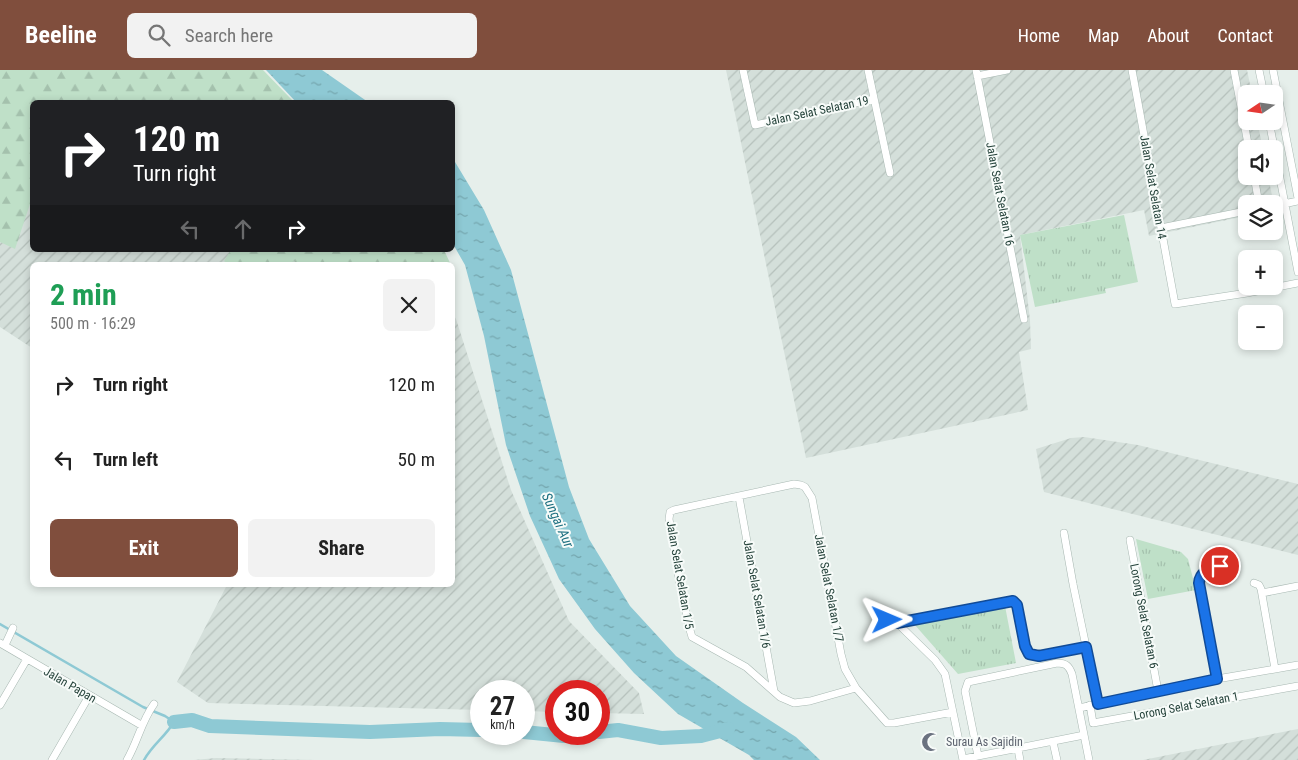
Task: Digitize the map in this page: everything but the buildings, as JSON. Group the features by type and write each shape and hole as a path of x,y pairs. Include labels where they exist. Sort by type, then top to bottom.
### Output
{"street":[{"name":"Jalan Selat Selatan 19","path":"743,70 754,124 874,99"},
{"path":"868,70 890,173"},
{"path":"977,73 1007,70"},
{"name":"Jalan Selat Selatan 14","path":"1132,70 1175,304 1248,294 1298,283"},
{"path":"1234,70 1247,140"},
{"path":"1259,70 1262,85"},
{"path":"1273,70 1298,200 1284,204"},
{"name":"Jalan Selat Selatan 16","path":"977,73 1024,319"},
{"path":"1271,130 1298,272"},
{"path":"1161,228 1238,213"},
{"name":"Jalan Selat Selatan 1/7","path":"739,497 794,484 805,488 812,498 845,669 856,688 887,722 894,723 953,712"},
{"name":"Jalan Selat Selatan 1/5","path":"739,497 670,512 669,519 680,584 692,637 746,667 774,691"},
{"name":"Jalan Selat Selatan 1/6","path":"739,497 774,691"},
{"path":"1064,533 1098,704"},
{"name":"Lorong Selat Selatan 6","path":"1130,540 1158,691"},
{"path":"1217,679 1201,596 1200,578 1204,572 1220,566 1226,568"},
{"path":"1254,584 1259,585 1262,593 1275,669"},
{"path":"1262,593 1298,586"},
{"path":"887,620 897,623 1010,601 1016,602 1025,646 1029,654 1039,656 1086,647"},
{"path":"897,623 940,666 945,674 963,760 978,756 987,757 1084,734"},
{"path":"4,642 13,628"},
{"name":"Jalan Papan","path":"4,642 27,659 141,725"},
{"path":"0,705 27,659"},
{"path":"978,756 965,691 968,682 1063,663 1070,668 1089,760"},
{"path":"1079,708 1217,679 1298,665"},
{"name":"Lorong Selat Selatan 1","path":"1090,706 1093,723 1298,686"},
{"path":"774,691 780,697 794,703 810,701 856,688"},
{"path":"52,760 89,696"},
{"path":"127,760 134,748 145,716 154,704"},
{"path":"1053,742 1057,760"},
{"path":"1018,749 1020,760"}],"shaded area":[{"path":"0,70 30,100 30,252 412,252 419,262 30,262 30,347 0,327"},
{"path":"726,70 1247,70 1250,85 1238,85 1238,130 1259,130 1261,140 1238,140 1238,185 1270,185 1272,195 1238,195 1238,218 1149,236 1144,210 1020,235 1030,320 1031,349 1019,352 1028,410 806,458"},
{"path":"455,317 511,490 569,621 639,693 644,714 610,713 610,680 545,680 545,712 535,711 535,680 470,680 470,710 208,703 177,682 226,587 455,587"},
{"path":"1084,437 1138,445 1298,484 1298,555 1044,492 1036,449 1071,438"},
{"path":"1298,729 1298,760 1143,760"},
{"path":"216,758 316,760 194,760"}],"green space":[{"path":"0,70 263,70 292,100 30,100 30,204 15,249 0,242"},
{"path":"1124,215 1138,282 1105,289 1106,293 1035,307 1020,235"},
{"path":"230,252 445,252 450,262 226,262 224,261"},
{"path":"1136,539 1181,552 1188,559 1196,590 1148,599"},
{"path":"1005,606 1016,663 958,674 914,624"}],"water":[{"path":"266,70 322,70 365,100 294,100"},
{"name":"Sungai Aur","path":"455,162 484,210 511,270 569,487 589,539 630,606 676,656 796,737 820,760 754,760 749,755 678,714 634,673 595,629 559,579 530,516 506,445 484,336 465,265 455,248"}],"waterway":[{"path":"0,624 143,707 174,722 144,760"},
{"path":"174,722 192,720 210,726 370,732 470,730"},
{"path":"610,731 618,730 661,738 701,736 728,729"},
{"path":"535,733 545,734"}],"place":[{"name":"Surau As Sajidin","path":"931,742"}],"route":[{"path":"887,620 897,623 1010,601 1016,602 1025,646 1029,654 1039,656 1086,647 1098,704 1217,679 1199,583 1201,574 1220,566"}]}
